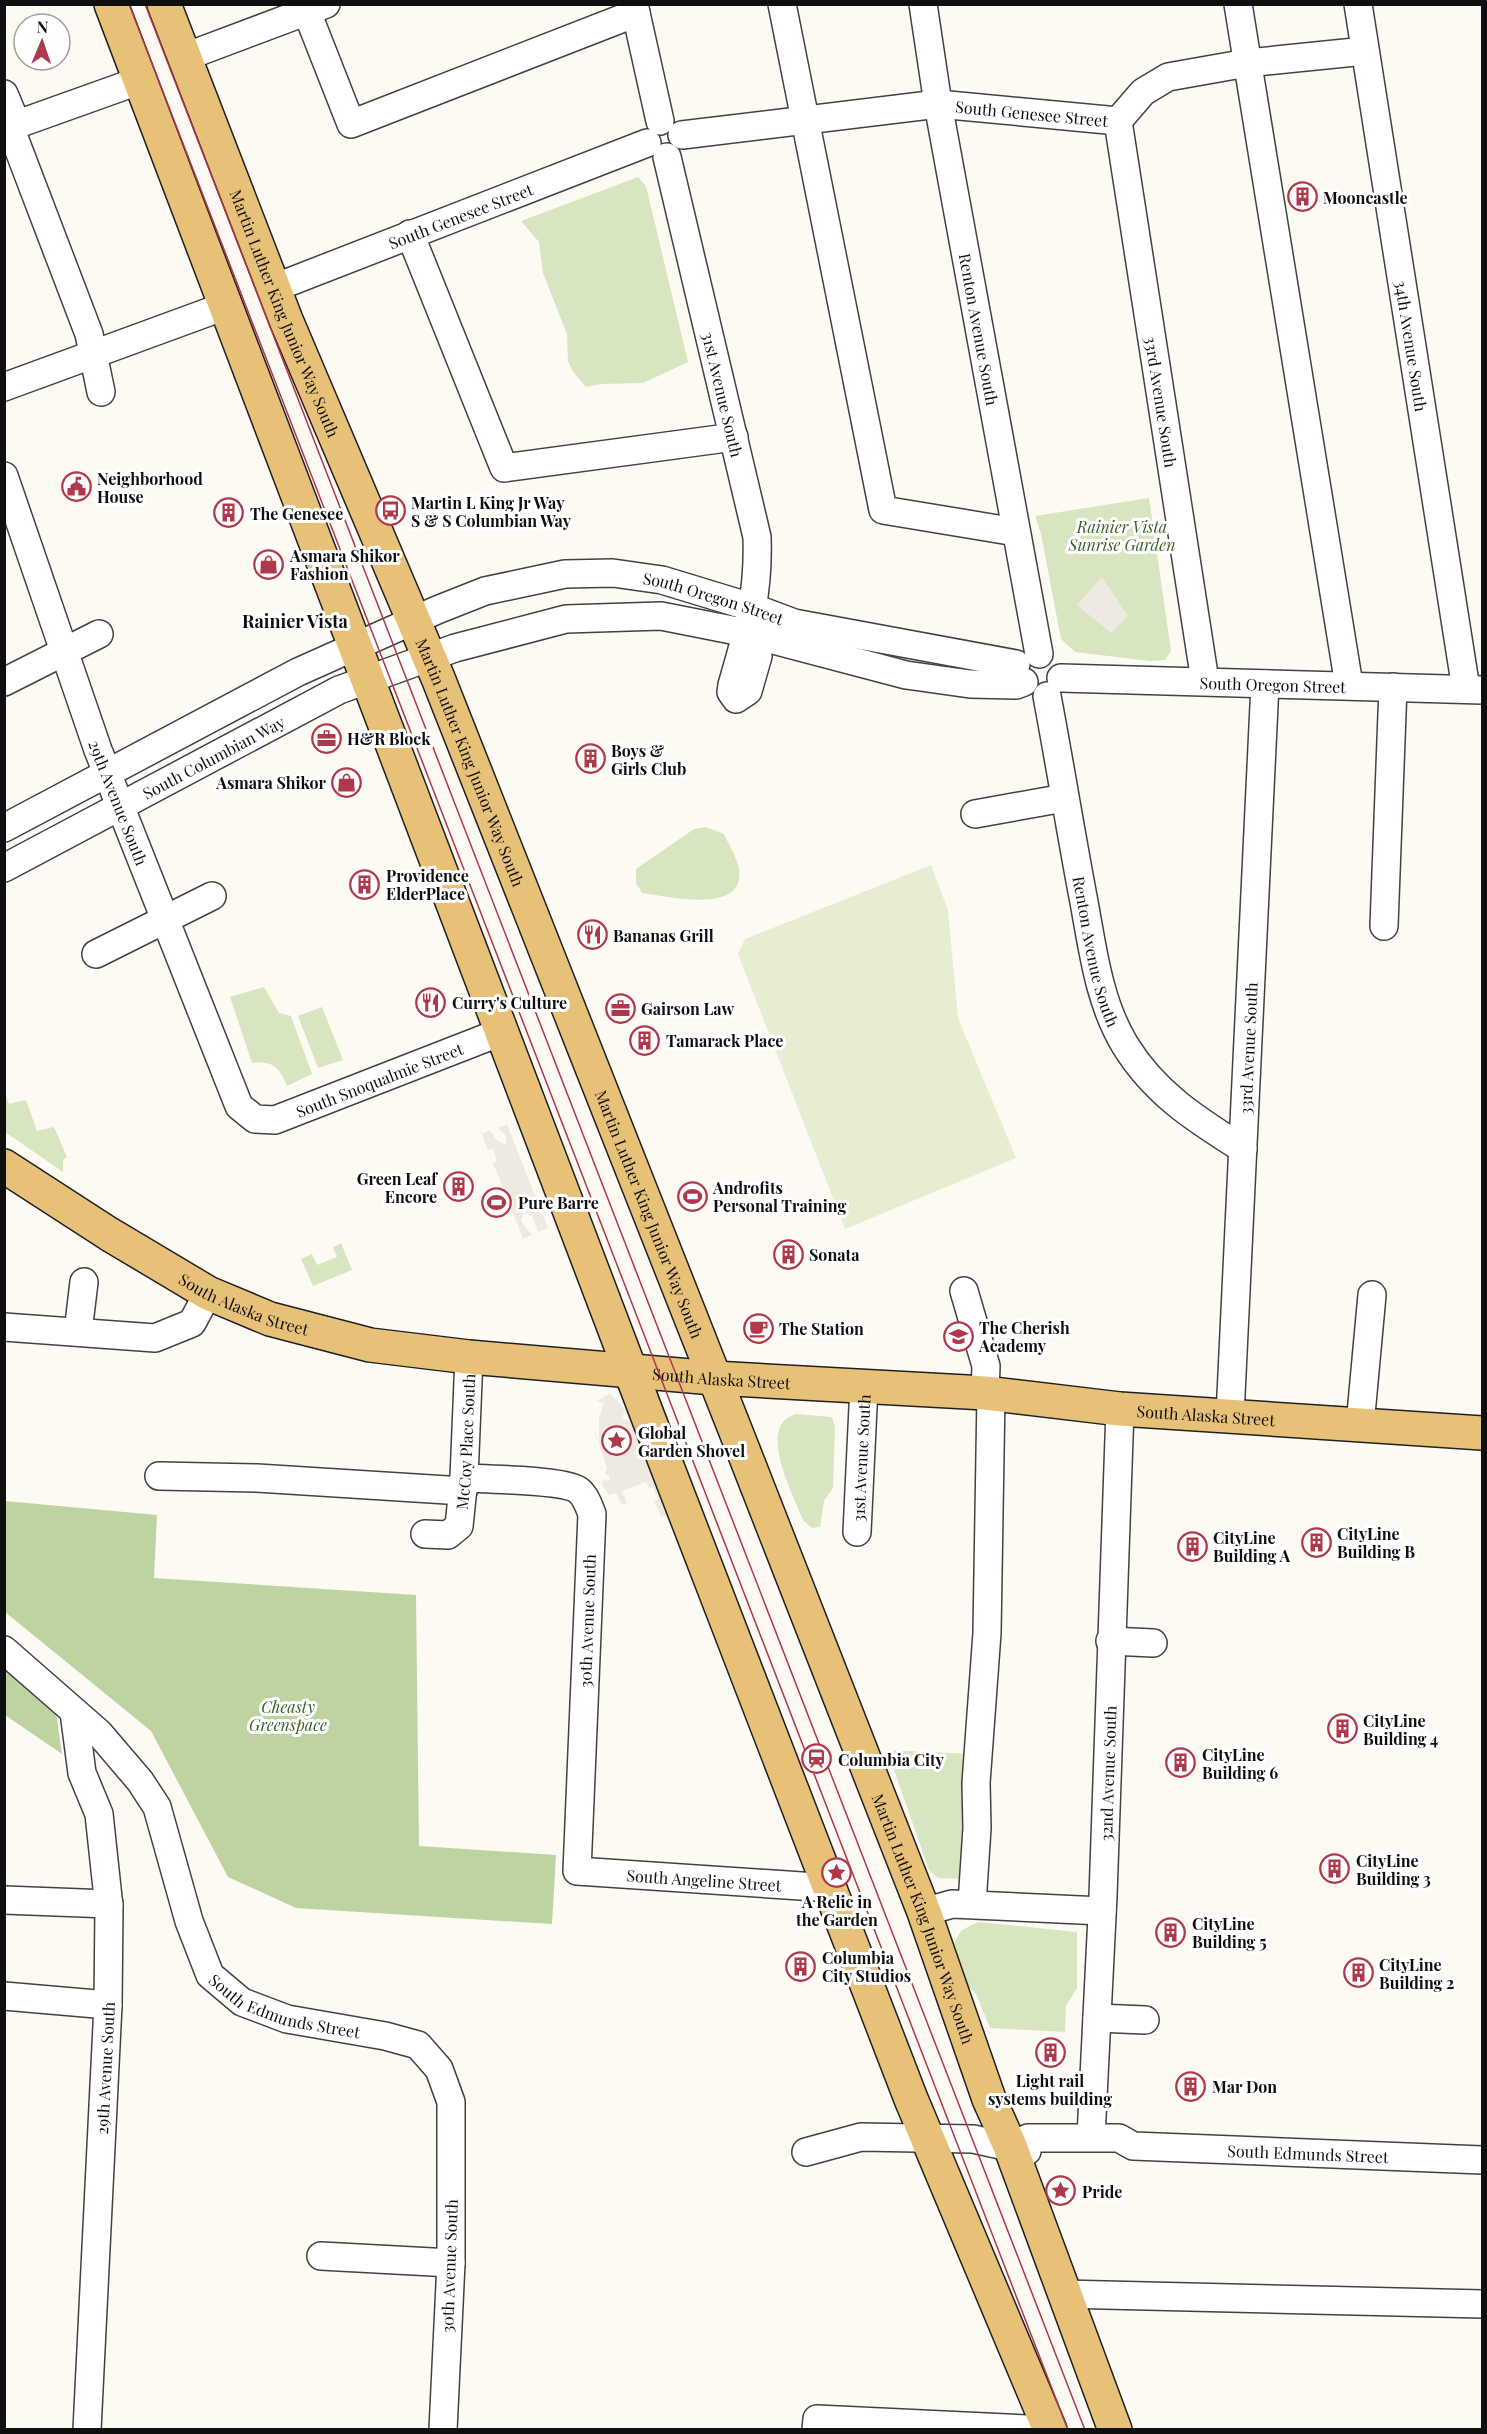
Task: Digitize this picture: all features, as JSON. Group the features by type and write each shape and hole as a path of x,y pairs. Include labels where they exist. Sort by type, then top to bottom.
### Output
{"main road":[{"path":"111,4 630,1370 927,2138 1049,2430"},
{"name":"Martin Luther King Junior Way South","path":"164,4 274,288 428,658 924,1912 989,2099 1010,2146 1115,2430"},
{"name":"South Alaska Street","path":"4,1166 109,1234 208,1293 270,1319 309,1331 370,1345 469,1357 714,1378 988,1393 1120,1409 1482,1433"}],"street":[{"path":"782,4 803,119 883,510 1016,532"},
{"name":"Renton Avenue South","path":"923,4 938,104 1016,532 1026,667"},
{"path":"1238,4 1349,685"},
{"name":"34th Avenue South","path":"1358,4 1474,690"},
{"path":"184,57 314,8 351,124 635,9"},
{"name":"31st Avenue South","path":"635,9 757,537 758,569 751,620"},
{"name":"South Genesee Street","path":"274,288 410,234 664,139 803,119 938,104 1118,121 1143,92 1168,77 1247,63 1365,51"},
{"path":"10,127 141,80"},
{"path":"4,94 10,127 89,334 101,392"},
{"name":"33rd Avenue South","path":"1118,121 1205,681"},
{"path":"410,234 504,468 734,437"},
{"path":"4,387 225,306"},
{"name":"29th Avenue South","path":"4,476 14,536 63,652 107,774 239,1106 255,1119"},
{"name":"South Oregon Street","path":"413,621 485,591 565,574 613,573 662,580 751,620"},
{"name":"South Oregon Street","path":"428,658 465,646 577,618 661,616 804,625 1026,667"},
{"name":"South Columbian Way","path":"4,828 298,672 413,621"},
{"path":"4,682 99,634"},
{"name":"South Columbian Way","path":"4,868 121,808 310,704 367,679 428,658"},
{"path":"1026,667 1055,667 1054,687"},
{"name":"South Oregon Street","path":"1054,687 1205,681 1474,690"},
{"name":"33rd Avenue South","path":"1230,1416 1266,684"},
{"name":"Renton Avenue South","path":"1054,687 1064,798 1105,1006 1126,1046 1155,1082 1184,1112 1243,1149"},
{"path":"1384,926 1393,687"},
{"path":"975,814 1064,798"},
{"path":"96,954 212,896"},
{"name":"South Snoqualmie Street","path":"255,1119 266,1122 284,1117 501,1032"},
{"path":"78,1332 84,1282"},
{"path":"964,1291 986,1365 988,1393 987,1633 977,1773 977,1828 972,1904"},
{"path":"4,1327 155,1338 192,1323 208,1293"},
{"path":"1360,1425 1372,1295"},
{"name":"McCoy Place South","path":"425,1534 448,1535 459,1526 464,1484 469,1357"},
{"name":"31st Avenue South","path":"856,1532 864,1386"},
{"name":"32nd Avenue South","path":"1091,2137 1102,1911 1120,1409"},
{"name":"30th Avenue South","path":"159,1476 561,1485 578,1490 592,1514 577,1871"},
{"path":"1110,1641 1153,1643"},
{"name":"South Edmunds Street","path":"4,1650 99,1733 140,1781 157,1807 189,1921 210,1975 242,2002 286,2019 385,2036 418,2045 439,2070 451,2102"},
{"name":"29th Avenue South","path":"74,1712 82,1773 99,1814 109,1904 108,2005 87,2430"},
{"name":"South Angeline Street","path":"577,1871 831,1888"},
{"path":"4,1900 109,1904"},
{"path":"924,1912 952,1904 1102,1911"},
{"path":"4,1996 108,2005"},
{"path":"1097,2018 1145,2020"},
{"name":"30th Avenue South","path":"443,2430 450,2263 451,2102"},
{"name":"South Edmunds Street","path":"806,2152 861,2137 973,2139 1034,2153 1121,2153 1133,2146"},
{"name":"South Edmunds Street","path":"1010,2146 1028,2138 1091,2137 1119,2138 1133,2146 1482,2160"},
{"path":"321,2256 450,2263"},
{"path":"1063,2294 1482,2304"},
{"path":"817,2424 1049,2430"}],"green space":[{"path":"638,177 646,186 688,362 643,383 601,384 586,387 572,370 568,361 567,334 543,273 539,242 521,221"},
{"name":"Rainier Vista Sunrise Garden","path":"1149,498 1171,651 1165,660 1150,661 1075,652 1061,639 1041,534 1035,516"},
{"path":"706,827 724,834 737,860 738,884 730,893 718,898 702,900 642,893 636,883 636,869 694,829"},
{"path":"931,865 948,910 958,1018 1016,1158 845,1229 738,954 745,939"},
{"path":"264,987 279,1013 291,1016 312,1074 287,1086 282,1074 275,1067 265,1063 252,1063 230,997"},
{"path":"322,1007 343,1060 318,1068 298,1016"},
{"path":"5,1093 9,1104 26,1100 37,1131 54,1127 67,1157 63,1160 63,1172 5,1132"},
{"path":"341,1243 352,1270 313,1286 301,1259 312,1254 317,1265 337,1257 333,1247"},
{"path":"796,1414 832,1417 835,1427 833,1488 824,1501 820,1527 812,1528 803,1520 781,1462 778,1446 779,1432 784,1421"},
{"name":"Cheasty Greenspace","path":"5,1501 157,1515 154,1578 416,1595 419,1846 556,1855 552,1924 296,1908 228,1877 151,1731 5,1612"},
{"path":"4,1666 56,1712 62,1754 5,1715"},
{"path":"887,1750 972,1754 968,1879 938,1878 929,1870"},
{"path":"978,1922 1077,1932 1077,1988 1066,2006 1065,2032 990,2028 976,1994 967,1985 954,1942 962,1930"}],"shaded area":[{"path":"1102,577 1128,616 1111,633 1077,605"},
{"path":"507,1124 548,1228 538,1232 532,1216 524,1212 521,1221 532,1235 523,1239 493,1163 497,1161 493,1149 488,1150 482,1134 490,1130 496,1140 506,1145 506,1136 498,1128"},
{"path":"610,1393 625,1409 622,1419 630,1421 670,1514 661,1517 654,1501 658,1499 653,1487 649,1489 646,1482 622,1491 627,1503 622,1505 616,1493 609,1495 602,1485 603,1480 609,1481 610,1476 605,1474 607,1468 599,1444 599,1418 604,1403 597,1401"}],"tram line":[{"path":"129,4 1068,2430"},
{"path":"145,4 1085,2430"}],"place":[{"name":"Mooncastle","path":"1302,197"},
{"name":"Neighborhood House","path":"76,487"},
{"name":"Martin L King Jr Way S & S Columbian Way","path":"390,511"},
{"name":"The Genesee","path":"229,513"},
{"name":"Asmara Shikor Fashion","path":"269,564"},
{"name":"H&R Block","path":"326,738"},
{"name":"Boys & Girls Club","path":"590,759"},
{"name":"Asmara Shikor","path":"347,782"},
{"name":"Providence ElderPlace","path":"365,884"},
{"name":"Bananas Grill","path":"592,935"},
{"name":"Curry's Culture","path":"431,1002"},
{"name":"Gairson Law","path":"620,1008"},
{"name":"Tamarack Place","path":"645,1040"},
{"name":"Green Leaf Encore","path":"458,1187"},
{"name":"Androfits Personal Training","path":"692,1196"},
{"name":"Pure Barre","path":"497,1202"},
{"name":"Sonata","path":"788,1254"},
{"name":"The Station","path":"758,1328"},
{"name":"The Cherish Academy","path":"958,1336"},
{"name":"Global Garden Shovel","path":"617,1441"},
{"name":"CityLine Building B","path":"1316,1542"},
{"name":"CityLine Building A","path":"1192,1546"},
{"name":"CityLine Building 4","path":"1342,1729"},
{"name":"Columbia City","path":"817,1759"},
{"name":"CityLine Building 6","path":"1181,1763"},
{"name":"CityLine Building 3","path":"1335,1869"},
{"name":"A Relic in the Garden","path":"837,1873"},
{"name":"CityLine Building 5","path":"1171,1932"},
{"name":"Columbia City Studios","path":"801,1966"},
{"name":"CityLine Building 2","path":"1358,1973"},
{"name":"Light rail systems building","path":"1050,2052"},
{"name":"Mar Don","path":"1191,2086"},
{"name":"Pride","path":"1061,2191"}],"district":[{"name":"Rainier Vista","path":"295,621"}]}
